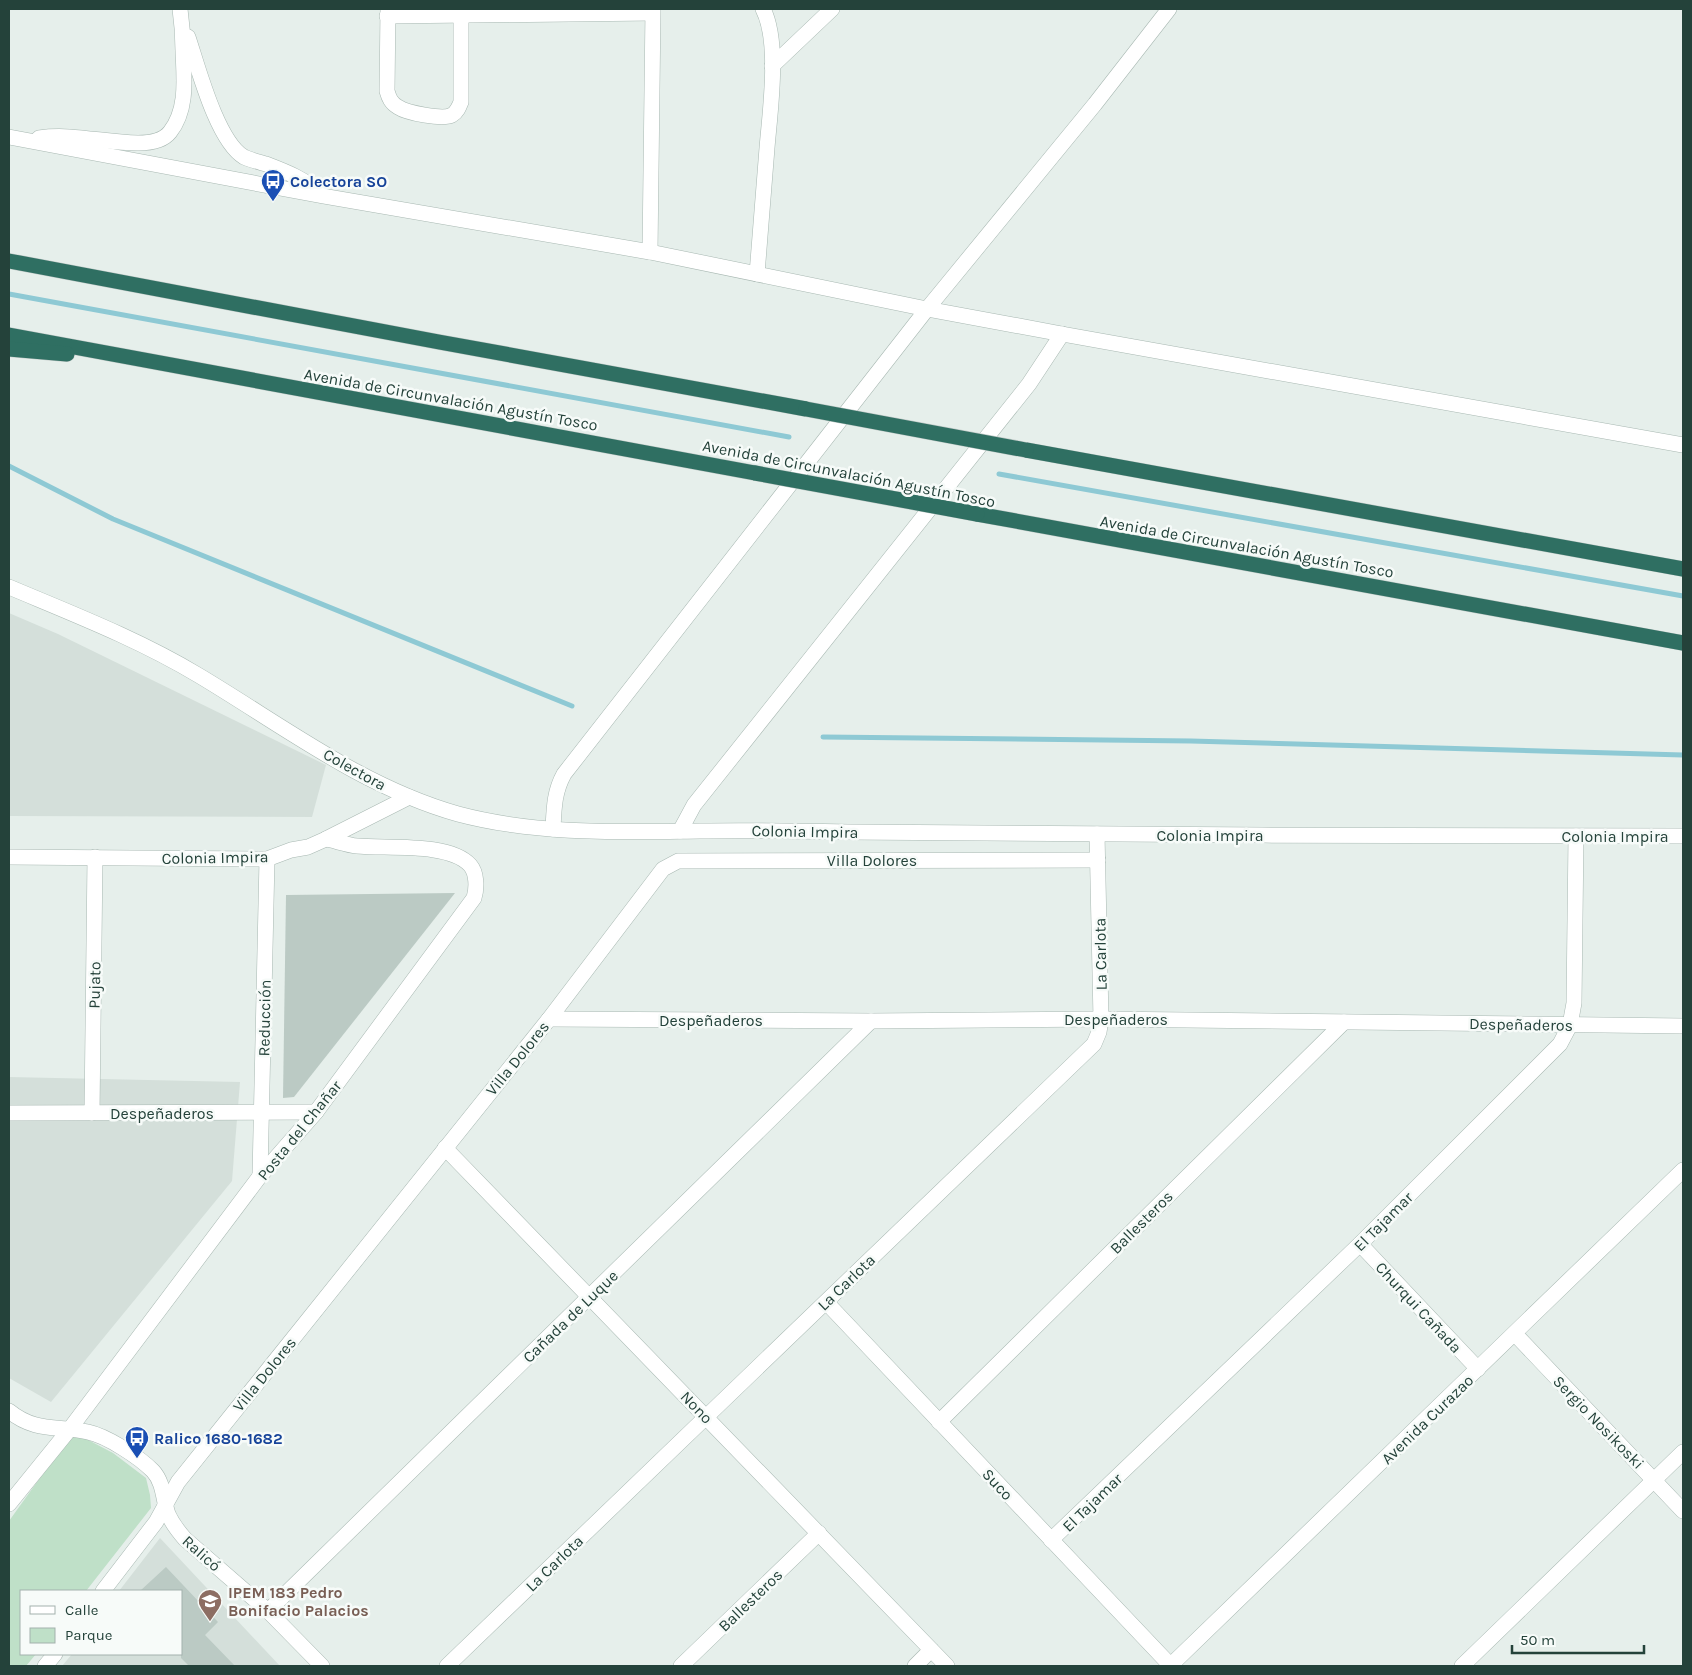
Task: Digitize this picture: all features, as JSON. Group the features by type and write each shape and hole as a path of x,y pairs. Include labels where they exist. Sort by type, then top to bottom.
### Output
{"highway":[{"path":"9,261 438,342 1683,569"},
{"name":"Avenida de Circunvalación Agustín Tosco","path":"9,335 1683,643"},
{"path":"9,349 163,363"}],"street":[{"path":"757,274 772,85 771,39 768,18 763,9"},
{"path":"772,66 832,9"},
{"path":"554,829 556,790 564,774 927,309 1095,104 1169,9"},
{"path":"461,15 461,102 457,111 450,116 441,116 408,112 397,107 389,100 387,91 388,13 461,15 653,11 650,252"},
{"path":"181,14 217,119 231,145 244,156 294,175 312,186 323,196"},
{"path":"16,138 67,136 137,143 150,142 162,138 169,133 177,119 185,90 181,14"},
{"path":"16,138 323,196 650,252 927,309 1062,334 1683,445"},
{"path":"144,162 150,142"},
{"path":"240,180 244,156"},
{"path":"680,831 694,805 1029,384 1062,334"},
{"name":"Colectora","path":"9,587 94,623 171,660 359,774 408,797 482,820 554,829 604,832 737,830"},
{"name":"Colonia Impira","path":"9,857 267,859 291,850 308,847 408,797"},
{"name":"Colonia Impira","path":"737,830 1098,834 1683,836"},
{"name":"La Carlota","path":"447,1666 1094,1044 1100,1032 1101,1019 1098,834"},
{"name":"El Tajamar","path":"1051,1540 1360,1244 1560,1044 1570,1025 1574,1003 1576,836"},
{"name":"Posta del Chañar","path":"9,1504 69,1430 260,1176 316,1112 474,898 477,887 471,866 460,858 444,851 355,846 326,839"},
{"name":"Pujato","path":"92,1113 95,858"},
{"name":"Reducción","path":"260,1176 267,859"},
{"name":"Villa Dolores","path":"104,1590 156,1522 165,1503 182,1477 549,1019 663,869 678,861 1098,860"},
{"name":"Despeñaderos","path":"549,1019 872,1021 1101,1019 1683,1026"},
{"name":"Cañada de Luque","path":"268,1611 872,1021"},
{"name":"Ballesteros","path":"939,1422 1344,1022"},
{"name":"Despeñaderos","path":"9,1113 316,1112"},
{"name":"Nono","path":"445,1148 947,1666"},
{"name":"Avenida Curazao","path":"1170,1666 1683,1170"},
{"name":"Churqui Cañada","path":"1360,1244 1478,1369"},
{"name":"Suco","path":"826,1302 1170,1666"},
{"name":"Sergio Nosikoski","path":"1515,1334 1683,1511"},
{"name":"Ralicó","path":"9,1411 17,1418 44,1428 96,1434 125,1450 148,1466 155,1473 162,1486 165,1503 175,1527 185,1539 268,1611 322,1666"},
{"path":"1462,1666 1683,1452"},
{"name":"Ballesteros","path":"681,1666 819,1533"},
{"path":"915,1666 931,1650"},
{"path":"45,1666 54,1655"}],"shaded area":[{"path":"9,613 58,634 326,765 312,817 9,816"},
{"path":"9,1077 240,1082 232,1181 51,1402 9,1378"},
{"name":"IPEM 183 Pedro Bonifacio Palacios","path":"160,1538 280,1666 62,1666 71,1655 182,1655 182,1590 120,1590"}],"green space":[{"path":"73,1432 113,1453 146,1478 151,1508 87,1590 20,1590 20,1655 35,1655 26,1666 9,1666 9,1521"}],"building":[{"path":"455,893 294,1097 283,1098 286,895"},
{"path":"166,1567 218,1622 205,1635 235,1666 189,1666 181,1658 182,1590 141,1590"}],"waterway":[{"path":"9,294 789,437"},
{"path":"9,466 113,519 572,706"},
{"path":"999,474 1683,596"},
{"path":"823,737 1191,741 1683,755"}],"place":[{"name":"Colectora SO","path":"273,202"},
{"name":"Ralico 1680-1682","path":"137,1459"},
{"name":"IPEM 183 Pedro Bonifacio Palacios","path":"210,1622"}]}
